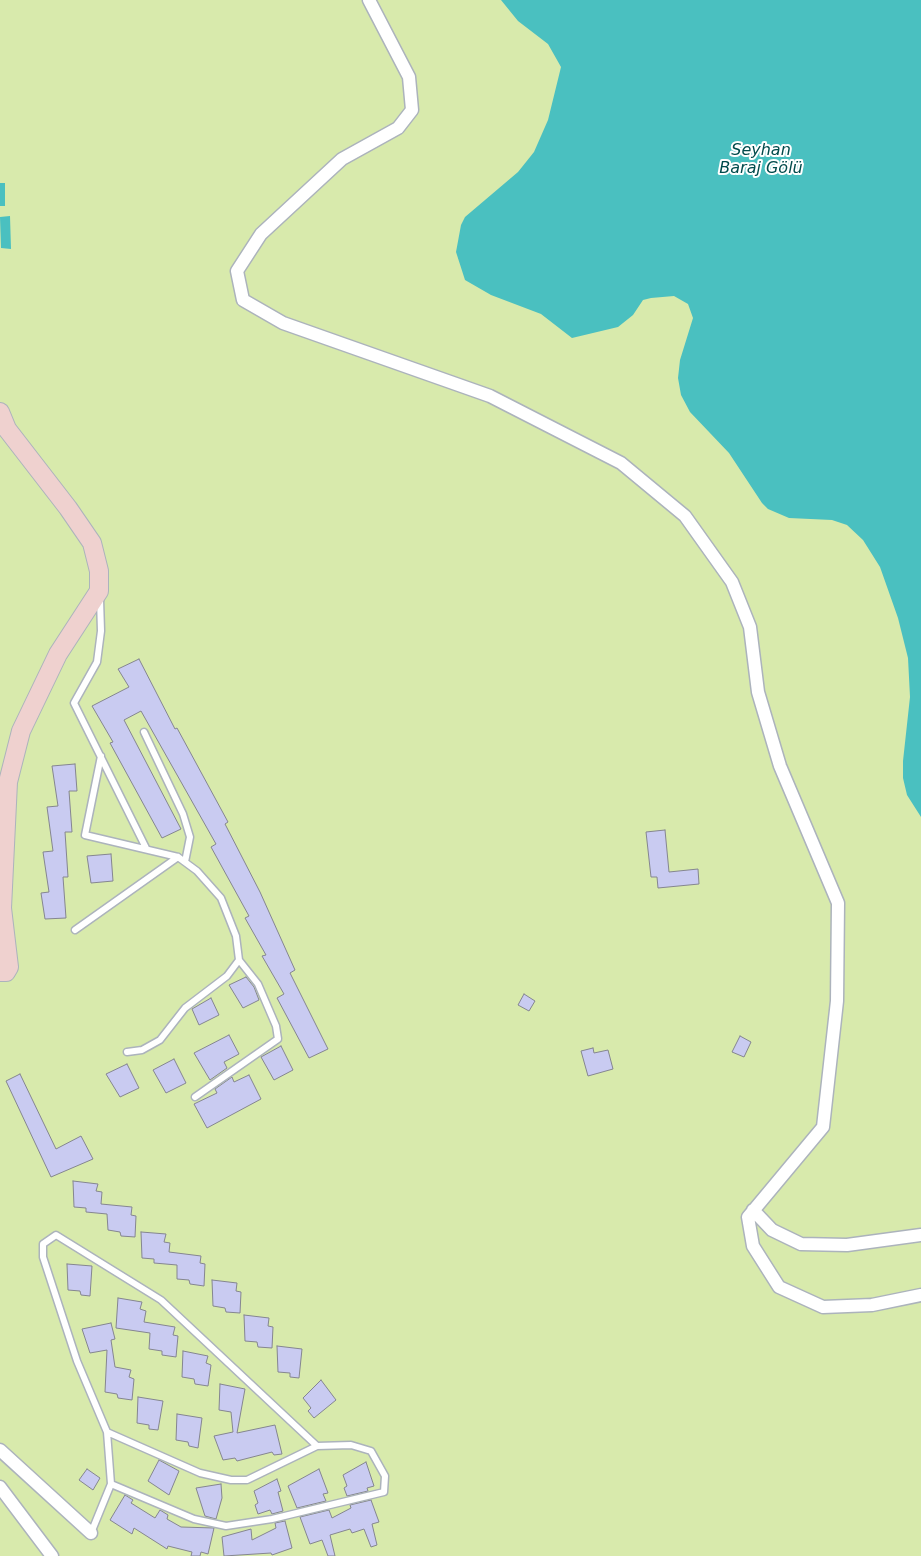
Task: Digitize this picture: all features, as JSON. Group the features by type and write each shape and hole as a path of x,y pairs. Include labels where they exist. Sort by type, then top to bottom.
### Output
{"street":[{"path":"369,0 409,77 412,110 398,128 342,159 261,234 238,271 243,300 283,322 490,396 621,462 685,516 732,582 750,627 758,692 780,766 838,903 836,1001 823,1127 748,1217 753,1246 779,1287 823,1307 872,1305 921,1294"},
{"path":"0,412 7,429 68,508 92,543 99,571 99,591 58,654 21,731 8,782 2,908 9,967 6,972 0,972"},
{"path":"753,1210 772,1230 801,1244 847,1245 921,1235"},
{"path":"0,1450 91,1533"},
{"path":"0,1487 52,1556"}],"lane":[{"path":"99,591 101,631 97,662 74,703 146,848"},
{"path":"144,732 185,821 190,837 185,862"},
{"path":"101,756 85,835 178,857 197,871 221,898 236,936 238,960 258,984 276,1026 278,1040 194,1097"},
{"path":"75,930 178,857"},
{"path":"127,1052 142,1050 160,1040 185,1008 227,976 238,960"},
{"path":"91,1533 111,1484 107,1432 77,1361 43,1257 43,1244 56,1236 161,1300 317,1446"},
{"path":"107,1432 200,1473 231,1480 247,1480 317,1446 351,1445 370,1451 385,1476 384,1492 272,1520 226,1526 194,1520 111,1484"}],"green space":[{"path":"0,0 921,0 921,1556 0,1556"}],"water":[{"name":"Seyhan Baraj Gölü","path":"501,0 921,0 921,817 907,795 903,778 910,697 908,658 898,618 880,567 863,540 847,525 832,520 789,518 768,509 729,453 690,412 681,395 678,378 680,360 693,318 688,304 674,296 643,300 633,315 618,327 572,338 541,314 491,295 465,280 456,252 461,225 465,217 518,172 534,152 548,120 561,67 548,44 518,21"},
{"path":"0,183 5,183 5,206 0,206"},
{"path":"10,216 11,249 1,248 0,217"}],"building":[{"path":"139,659 175,729 177,728 228,822 225,824 260,892 295,970 290,973 328,1049 309,1058 277,998 284,994 262,956 266,955 245,918 249,916 211,847 216,844 141,711 124,720 181,829 162,838 110,743 113,742 92,706 129,687 118,669"},
{"path":"75,764 77,791 69,791 72,832 65,832 68,877 63,877 66,918 45,919 41,893 49,892 43,852 53,851 47,807 58,806 52,766"},
{"path":"665,830 669,872 698,869 699,884 658,888 657,877 651,877 646,832"},
{"path":"111,854 113,881 91,883 87,856"},
{"path":"246,977 254,987 259,1000 243,1008 229,985"},
{"path":"524,994 535,1001 529,1011 518,1005"},
{"path":"211,998 219,1015 199,1025 192,1009"},
{"path":"229,1035 239,1054 224,1062 227,1068 210,1080 194,1053"},
{"path":"740,1036 751,1042 744,1057 732,1052"},
{"path":"281,1046 293,1070 274,1080 261,1057"},
{"path":"593,1048 594,1053 608,1050 613,1069 588,1076 581,1051"},
{"path":"174,1059 186,1083 166,1093 153,1070"},
{"path":"127,1064 139,1088 120,1097 106,1074"},
{"path":"20,1074 56,1149 81,1136 93,1159 51,1177 6,1081"},
{"path":"249,1075 261,1099 207,1128 194,1104 217,1093 215,1089 232,1077 234,1082"},
{"path":"73,1181 98,1184 96,1191 102,1192 101,1204 132,1207 131,1215 136,1216 135,1237 121,1236 120,1232 108,1230 107,1214 86,1212 86,1208 74,1207"},
{"path":"141,1232 166,1234 164,1242 170,1243 169,1252 201,1256 200,1263 205,1264 204,1286 190,1284 189,1280 177,1279 177,1265 154,1263 154,1259 142,1258"},
{"path":"67,1264 92,1266 90,1296 81,1295 80,1291 68,1290"},
{"path":"212,1280 237,1283 236,1291 241,1292 240,1313 226,1312 225,1308 213,1306"},
{"path":"118,1298 142,1302 140,1309 146,1311 144,1322 175,1327 173,1335 178,1336 176,1357 162,1355 162,1351 149,1349 150,1333 116,1328"},
{"path":"244,1315 269,1318 268,1326 273,1327 272,1348 258,1347 257,1342 245,1341"},
{"path":"111,1323 115,1339 111,1340 115,1367 131,1370 129,1377 134,1379 132,1400 118,1398 117,1394 105,1392 107,1350 90,1353 82,1329"},
{"path":"277,1346 302,1349 299,1378 290,1377 290,1373 278,1372"},
{"path":"183,1351 208,1356 206,1363 211,1365 208,1386 195,1384 194,1379 182,1377"},
{"path":"321,1380 336,1400 314,1418 308,1411 311,1408 303,1398"},
{"path":"220,1384 245,1389 237,1433 275,1425 282,1454 274,1455 272,1452 237,1461 235,1458 223,1460 214,1436 233,1432 231,1412 219,1410"},
{"path":"138,1397 163,1401 158,1430 149,1429 149,1425 137,1423"},
{"path":"177,1414 202,1418 198,1448 189,1446 188,1442 176,1440"},
{"path":"159,1460 179,1471 169,1495 148,1481"},
{"path":"366,1462 374,1486 367,1488 368,1491 347,1496 344,1488 347,1486 343,1475"},
{"path":"87,1469 100,1478 93,1490 79,1480"},
{"path":"319,1469 328,1493 323,1494 326,1501 297,1508 288,1486"},
{"path":"277,1479 281,1491 278,1492 283,1511 272,1514 270,1510 258,1514 255,1505 258,1503 254,1491"},
{"path":"221,1484 222,1498 216,1519 205,1516 196,1488"},
{"path":"125,1495 133,1500 131,1503 155,1518 160,1510 168,1515 167,1519 181,1527 214,1528 208,1554 201,1552 200,1556 191,1556 192,1552 168,1546 167,1549 134,1528 132,1534 110,1520"},
{"path":"371,1500 379,1522 372,1524 377,1545 371,1547 364,1529 352,1533 350,1529 330,1535 335,1556 328,1556 322,1540 310,1544 300,1517 329,1510 332,1518 351,1508 350,1505"},
{"path":"285,1521 292,1548 272,1555 271,1553 224,1556 222,1537 251,1529 252,1540 276,1528 275,1523"}]}
